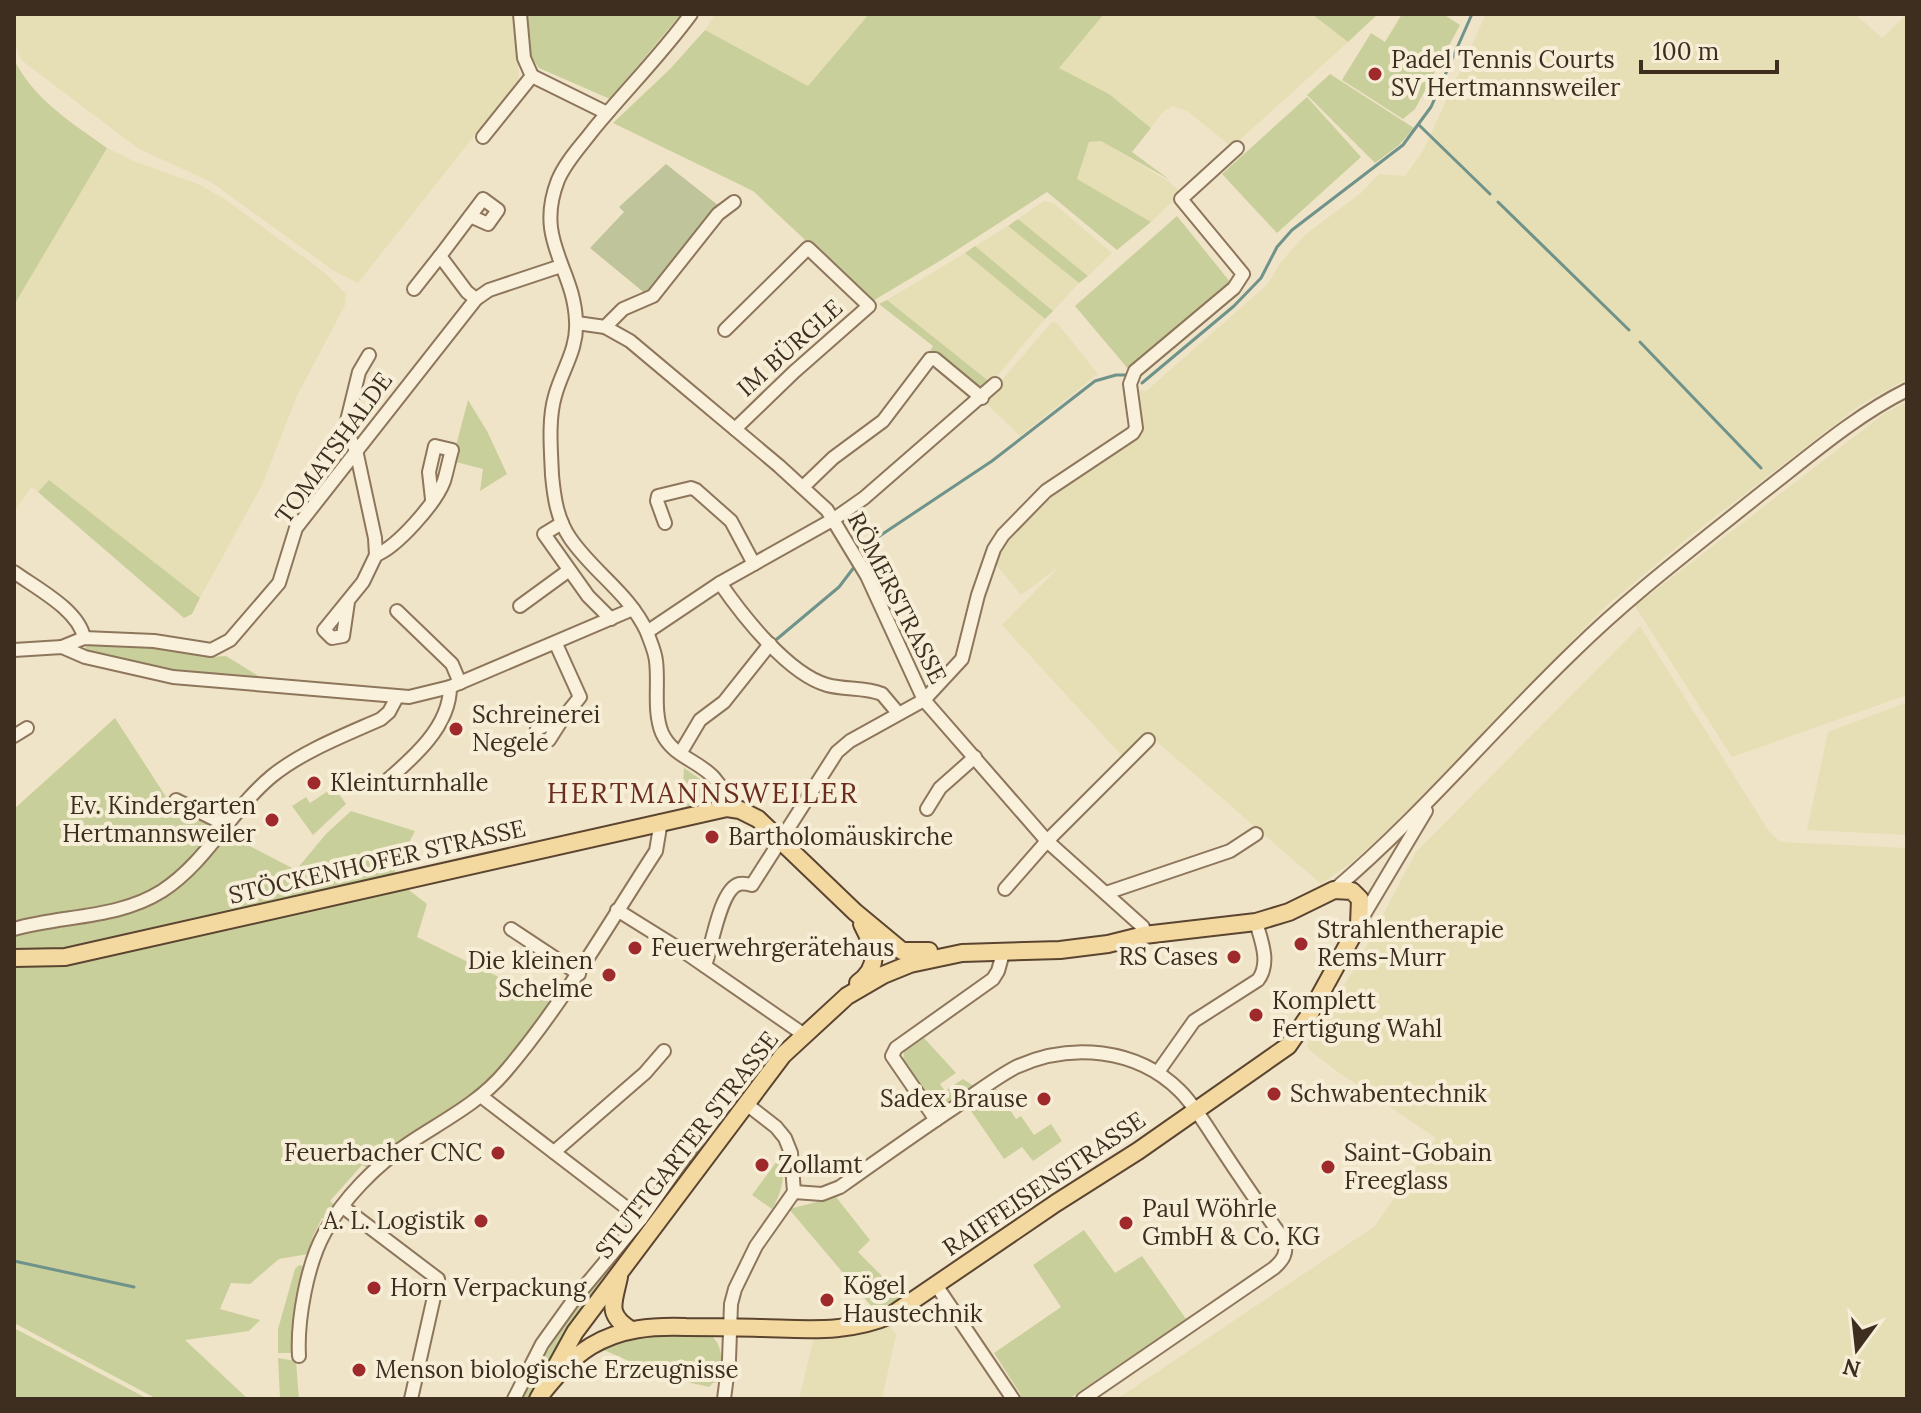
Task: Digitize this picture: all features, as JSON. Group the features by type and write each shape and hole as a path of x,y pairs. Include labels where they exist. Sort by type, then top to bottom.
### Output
{"main road":[{"path":"727,808 749,813 855,912 902,951 944,948 962,953"},
{"name":"STÖCKENHOFER STRASSE","path":"14,958 65,957 727,808"},
{"path":"1334,890 1352,891 1360,899 1359,924"},
{"name":"STUTTGARTER STRASSE","path":"538,1398 575,1332 745,1103 803,1034 847,996 894,969 929,959 962,953 1071,949 1144,935 1256,922 1289,912 1334,890"},
{"path":"847,996 869,973 876,959 871,941 855,912"},
{"name":"RAIFFEISENSTRASSE","path":"538,1398 578,1354 607,1338 631,1330 650,1327 848,1329 893,1314 1288,1046 1308,1017 1359,924"},
{"path":"620,1271 613,1302 614,1313 618,1321 631,1330"}],"street":[{"path":"520,14 524,58 532,76 607,113"},
{"path":"691,14 573,156 552,199 551,228 577,323 574,344 555,396 552,414 554,488 562,523 570,539 633,609 647,632 656,657 658,718 662,732 667,741 714,776 724,791 727,808"},
{"path":"483,137 532,76"},
{"path":"705,966 727,896 741,883 752,885 837,752 850,741 924,700 962,659 978,595 994,549 1003,535 1046,491 1133,433 1136,422 1130,384 1135,371 1234,288 1243,274 1181,199 1237,148"},
{"path":"605,327 623,309 653,296 718,214 734,202"},
{"path":"414,289 470,216"},
{"name":"IM BÜRGLE","path":"725,330 808,248 869,306 735,429"},
{"path":"440,256 467,292 476,299"},
{"name":"TOMATSHALDE","path":"62,647 84,638 154,641 211,650 230,640 279,583 296,528 476,299 489,290 561,266"},
{"name":"RÖMERSTRASSE","path":"577,323 605,327 630,341 803,487 834,519 867,576 924,700 1047,841 1143,927 1144,935"},
{"path":"348,602 370,571 376,555 356,450 345,429 359,372 369,355"},
{"path":"803,487 833,458 883,421 930,359 935,359 982,398"},
{"path":"647,632 720,583 834,519 864,498 995,384"},
{"path":"1441,789 1573,652 1630,599 1819,448 1880,404 1907,390"},
{"path":"665,523 658,496 691,488 696,490 731,521 754,564"},
{"path":"376,555 387,551 402,538 432,499"},
{"path":"562,523 544,534 568,571 611,619"},
{"path":"520,606 568,571"},
{"path":"14,572 70,613 78,621 84,638"},
{"path":"720,583 744,617 802,672 825,685 882,694 898,713"},
{"path":"14,650 62,647 85,657 173,677 328,688 397,697 421,695 455,685 633,609"},
{"path":"384,783 418,752 437,727 455,685 452,664 397,611"},
{"path":"556,644 580,697 563,718"},
{"path":"681,752 700,720 724,702 770,644"},
{"path":"14,929 42,921 112,911 145,900 180,878 273,775 322,746 381,719 397,697"},
{"path":"14,736 27,728"},
{"path":"1005,889 1047,841 1148,740"},
{"path":"927,809 940,788 975,757"},
{"name":"STUTTGARTER STRASSE","path":"1334,890 1372,858 1441,789"},
{"name":"RAIFFEISENSTRASSE","path":"1359,924 1404,844 1441,789"},
{"path":"176,800 226,825"},
{"path":"299,1356 297,1335 307,1283 324,1232 369,1177 404,1146 482,1097 542,1027 656,851 661,821"},
{"path":"1106,893 1230,851 1256,834"},
{"path":"617,910 803,1034"},
{"path":"1158,1072 1194,1021 1258,980 1263,973 1264,955 1256,922"},
{"path":"511,929 579,974"},
{"path":"936,1120 892,1056 896,1048 993,979 1003,953"},
{"path":"554,1152 645,1073 664,1051"},
{"path":"794,1192 822,1194 840,1187 1013,1069 1049,1056 1073,1052 1110,1053 1158,1072 1182,1092 1284,1240 1284,1257 1274,1268 1083,1399"},
{"path":"482,1097 641,1219"},
{"path":"724,1399 731,1304 742,1271 794,1192 791,1153 785,1138 745,1103"},
{"path":"514,1399 542,1344 575,1298 641,1219 696,1141"},
{"path":"343,1207 438,1279 411,1399"},
{"path":"936,1285 1013,1399"}],"shaded area":[{"path":"14,14 514,14 519,79 358,283 334,271 211,182 139,149 21,60 14,42"},
{"path":"715,14 869,14 808,86 705,30"},
{"path":"1104,14 1312,14 1348,42 1232,147 1187,111 1173,106 1163,112 1151,128 1109,94 1058,68"},
{"path":"1486,14 1855,14 1882,38 1903,18 1902,14 1907,14 1907,379 1860,405 1689,537 1606,606 1392,826 1351,863 1321,884 1148,734 1124,758 1002,625 1060,566 1021,595 994,562 996,552 1067,481 1141,434 1137,390 1146,391 1267,285 1280,263 1306,234 1361,193 1379,174 1405,176 1423,151"},
{"path":"1095,140 1168,181 1178,190 1178,196 1151,222 1077,179 1089,142"},
{"path":"107,148 133,161 198,184 226,200 325,273 346,294 345,305 297,396 262,485 200,598 49,480 38,492 31,487 14,512 14,303"},
{"path":"1044,201 1053,203 1112,253 1088,276 1018,219"},
{"path":"1008,226 1079,283 1053,311 975,246"},
{"path":"965,253 1045,319 991,383 887,300"},
{"path":"1052,322 1058,324 1098,374 1020,436 984,401"},
{"path":"1907,402 1907,695 1732,757 1635,606 1885,413"},
{"path":"1640,626 1768,830 1780,842 1907,848 1907,1399 1117,1399 1375,1226 1436,1138 1338,1072 1309,1050 1307,1045 1355,968 1416,852"},
{"path":"1907,702 1907,835 1807,830 1828,732"},
{"path":"890,1325 896,1335 882,1399 799,1399 814,1337 852,1336"}],"green space":[{"path":"520,14 681,14 610,99 539,68 531,57 524,58"},
{"path":"869,14 1104,14 1059,68 1109,94 1151,128 1132,152 1170,180 1101,141 1089,142 1077,179 1151,222 1117,250 1047,192 871,302 753,191 613,123 670,69 705,30 808,86"},
{"path":"1312,14 1378,14 1348,42"},
{"path":"1402,14 1443,14 1460,25 1415,109 1403,119 1342,80 1371,33 1385,42"},
{"path":"14,59 42,98 107,148 14,305"},
{"path":"1330,74 1414,128 1399,145 1375,163 1307,95"},
{"path":"1307,97 1361,157 1277,233 1222,174"},
{"path":"666,164 719,206 647,295 590,248 624,212 619,207"},
{"path":"1177,216 1231,283 1129,370 1075,306"},
{"path":"1018,219 1088,276 1079,283 1008,226"},
{"path":"975,246 1053,311 1045,319 965,253"},
{"path":"887,300 991,383 982,392 930,351 933,346 879,304"},
{"path":"468,400 507,474 480,491 483,469 452,461"},
{"path":"49,480 200,598 192,614 184,618 38,492"},
{"path":"86,643 154,648 210,657 226,656 260,677 194,674 129,663 85,654"},
{"path":"115,718 172,806 296,870 326,834 351,811 415,831 392,877 427,904 417,937 554,1004 489,1083 370,1170 362,1165 330,1201 337,1207 329,1218 322,1218 308,1254 279,1259 250,1284 231,1283 220,1309 260,1320 249,1331 185,1340 248,1399 157,1399 14,1323 14,809"},
{"path":"684,768 715,789 707,803 681,810"},
{"path":"334,787 346,804 313,835 292,806 306,797 310,803"},
{"path":"924,1038 956,1073 940,1084 945,1091 963,1079 977,1088 940,1111 930,1107 933,1103 903,1062 904,1052"},
{"path":"996,1089 1016,1119 1021,1116 1034,1135 1051,1124 1062,1141 1033,1161 1022,1147 1004,1159 969,1108"},
{"path":"783,1153 782,1182 772,1209 752,1195"},
{"path":"666,1193 670,1196 533,1399 520,1399 568,1316"},
{"path":"836,1197 870,1240 858,1252 884,1278 890,1277 905,1294 901,1300 877,1313 789,1209"},
{"path":"1084,1230 1115,1273 1142,1256 1186,1319 1069,1399 1021,1399 994,1353 1061,1307 1033,1265"},
{"path":"299,1265 306,1267 307,1272 294,1325 292,1353 278,1353 278,1329 295,1269"},
{"path":"14,1328 148,1399 14,1399"},
{"path":"704,1332 716,1340 721,1360 720,1382 709,1387 665,1377 597,1347 617,1337"},
{"path":"278,1358 296,1361 299,1399 275,1399 280,1397"}],"waterway":[{"path":"1142,383 1234,306 1261,278 1277,247 1292,230 1403,145 1431,107 1472,14"},
{"path":"1419,125 1490,194"},
{"path":"1498,202 1629,330"},
{"path":"1640,342 1761,468"},
{"path":"860,560 878,537 992,461 1095,381 1128,375"},
{"path":"777,639 839,587 855,566"},
{"path":"14,1261 134,1287"}],"place":[{"name":"Padel Tennis Courts SV Hertmannsweiler","path":"1375,74"},
{"name":"Schreinerei Negele","path":"456,729"},
{"name":"Kleinturnhalle","path":"314,783"},
{"name":"Ev. Kindergarten Hertmannsweiler","path":"272,820"},
{"name":"Bartholomäuskirche","path":"712,837"},
{"name":"Strahlentherapie Rems-Murr","path":"1301,944"},
{"name":"Feuerwehrgerätehaus","path":"635,948"},
{"name":"RS Cases","path":"1234,957"},
{"name":"Die kleinen Schelme","path":"609,975"},
{"name":"Komplett Fertigung Wahl","path":"1256,1015"},
{"name":"Schwabentechnik","path":"1274,1094"},
{"name":"Sadex Brause","path":"1044,1099"},
{"name":"Feuerbacher CNC","path":"498,1153"},
{"name":"Zollamt","path":"762,1165"},
{"name":"Saint-Gobain Freeglass","path":"1328,1167"},
{"name":"A. L. Logistik","path":"481,1221"},
{"name":"Paul Wöhrle GmbH & Co. KG","path":"1126,1223"},
{"name":"Horn Verpackung","path":"374,1288"},
{"name":"Kögel Haustechnik","path":"827,1300"},
{"name":"Menson biologische Erzeugnisse","path":"359,1370"}],"district":[{"name":"HERTMANNSWEILER","path":"703,793"}]}
